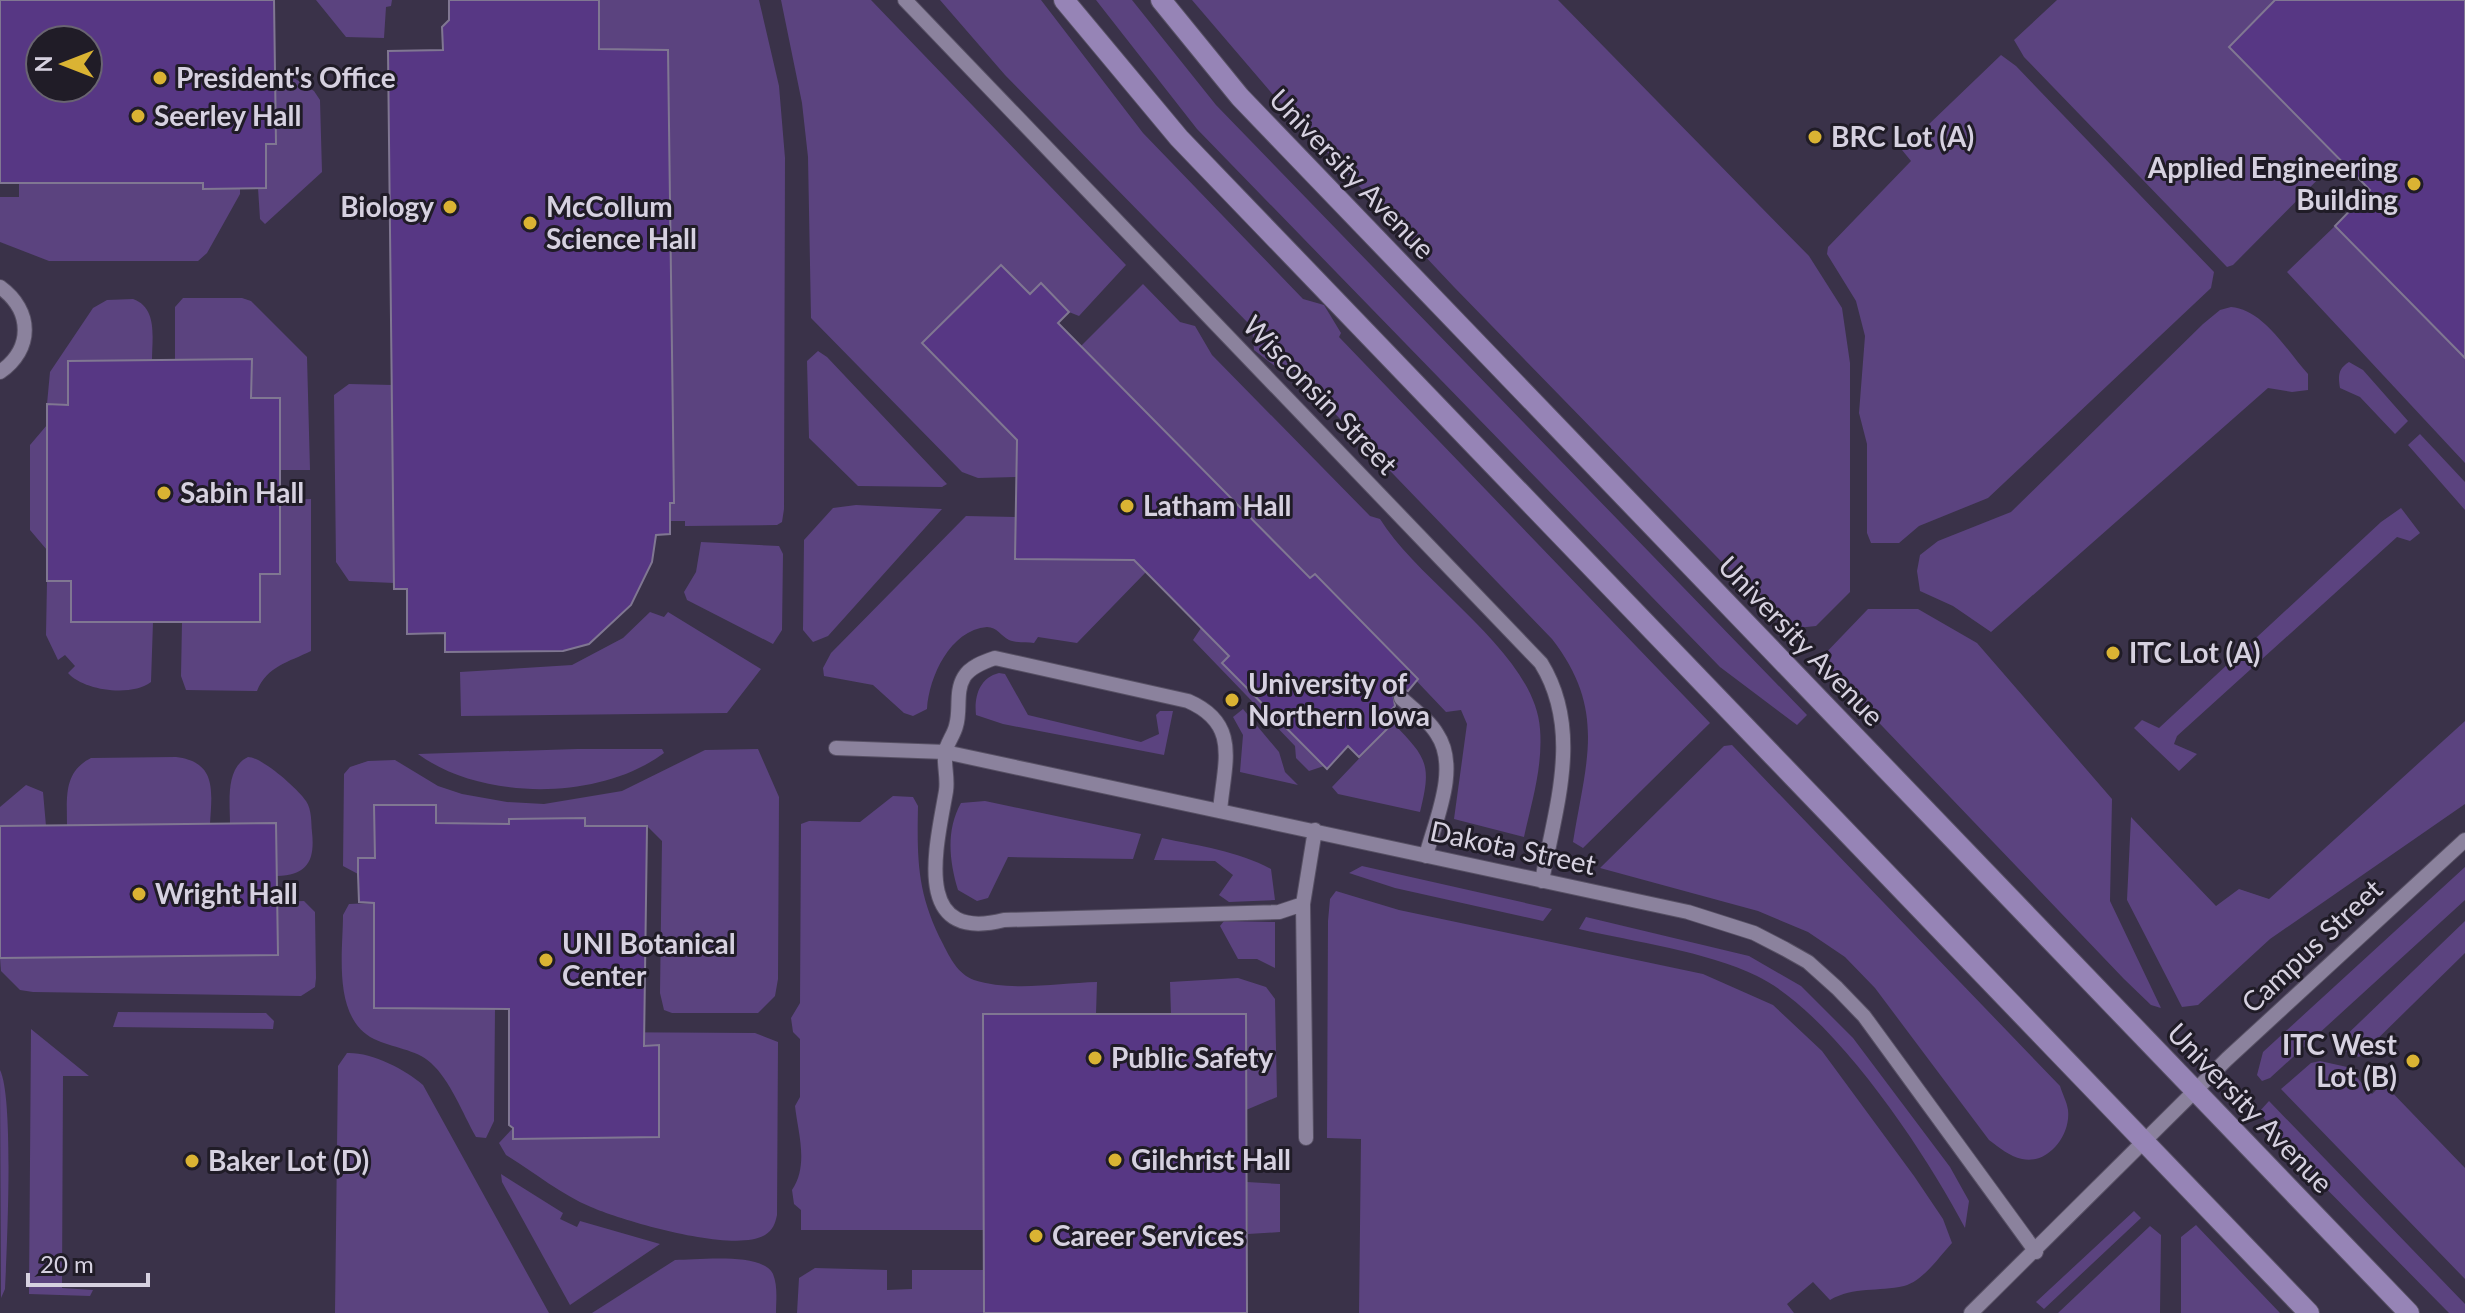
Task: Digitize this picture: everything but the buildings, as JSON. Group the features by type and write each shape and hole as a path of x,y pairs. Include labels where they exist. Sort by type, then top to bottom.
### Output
{"main road":[{"path":"1064,0 1179,138 2309,1313"},
{"name":"University Avenue","path":"1161,0 1240,97 2409,1313"}],"street":[{"name":"Wisconsin Street","path":"905,0 1541,663 1560,699 1565,733 1564,763 1542,881"},
{"path":"0,287 21,308 25,338 21,352 0,372"},
{"path":"1220,811 1226,748 1222,726 1209,710 1188,701 1001,658 983,662 962,679 957,724 945,752 947,788 938,825 936,878 941,901 960,922 969,925 1004,920 1279,912 1303,904"},
{"path":"1401,698 1436,730 1445,751 1442,797 1426,856"},
{"name":"Dakota Street","path":"836,748 945,752 1315,830 1722,922 1754,933 1808,962 1864,1016 2036,1252"},
{"path":"1306,1138 1303,904 1315,830"},
{"name":"Campus Street","path":"2036,1252 2195,1092 2465,840"},
{"path":"1971,1313 2036,1252"}],"shaded area":[{"path":"316,0 392,0 391,6 386,7 384,38 346,37"},
{"path":"599,0 759,0 779,86 785,158 784,509 782,522 777,525 685,526 685,521 670,521 668,50 599,49"},
{"path":"781,0 871,0 1126,265 1079,316 1069,312 1041,283 1030,294 1000,265 922,343 1017,440 1016,477 978,478 962,472 811,318 808,157 802,103"},
{"path":"940,0 1041,0 1143,133 1303,299 1324,305 1341,333 1339,337 1710,723 1583,848 1573,842 1587,761 1586,713 1569,665 1552,639 1292,369 1276,367 1254,350 1252,327 1005,75"},
{"path":"1096,0 1132,0 1216,105 1807,715 1797,725 1720,667 1197,129"},
{"path":"1192,0 1558,0 1809,256 1842,308 1850,363 1850,592 1816,626 1787,629 1454,287 1275,97"},
{"path":"2057,0 2275,0 2339,158 2233,265 2227,267 2024,57 2014,40"},
{"path":"2001,55 2016,66 2214,272 2211,288 1988,498 1919,526 1899,543 1871,543 1867,533 1867,444 1859,413 1865,336 1856,301 1827,254 1828,247 1911,161 1902,150"},
{"path":"291,76 314,91 320,100 322,172 265,224 260,219 258,188 266,188 266,144 276,144 274,77"},
{"path":"19,183 203,183 204,189 240,189 240,194 207,253 198,261 49,261 0,242 0,197 19,197"},
{"path":"2335,226 2465,358 2465,463 2287,272"},
{"path":"1143,284 1180,322 1195,326 1212,355 1370,516 1380,519 1398,544 1498,646 1519,673 1533,701 1541,743 1524,837 1454,819 1467,724 1461,710 1446,712 1315,574 1310,578 1081,346"},
{"path":"183,298 242,298 251,301 307,357 310,470 280,470 280,398 251,398 252,360 175,360 175,307"},
{"path":"133,299 147,309 150,316 152,360 68,361 68,405 47,404 50,372 93,308 107,300"},
{"path":"2231,307 2254,315 2274,333 2308,374 2308,390 2292,392 2268,388 1991,632 1953,606 1920,591 1917,571 1920,555 1938,541 2011,512 2203,324 2220,310"},
{"path":"818,351 947,484 942,487 858,486 809,438 807,361"},
{"path":"2349,362 2363,370 2408,421 2395,434 2360,397 2340,388 2340,373"},
{"path":"349,384 393,385 394,583 349,581 336,562 334,395"},
{"path":"47,425 47,550 30,530 30,445"},
{"path":"2420,434 2465,482 2465,510 2408,445"},
{"path":"311,499 311,651 273,670 257,691 186,690 181,676 182,622 260,622 260,574 280,500"},
{"path":"856,505 942,509 828,636 813,642 803,630 804,540 833,508"},
{"path":"2401,508 2420,533 2410,541 2397,537 2177,736 2174,744 2197,754 2179,771 2134,728 2142,720 2159,728 2381,522"},
{"path":"966,516 1016,517 1016,559 1134,560 1146,572 1077,643 1038,637 1034,643 1015,642 994,628 987,627 962,637 952,646 937,670 927,709 913,716 904,713 873,685 824,676 823,668 831,653"},
{"path":"701,542 779,546 783,554 782,630 773,644 687,600 684,592 696,572"},
{"path":"47,581 71,581 71,622 153,622 151,682 143,687 108,690 85,684 68,673 75,666 65,655 58,660 46,635"},
{"path":"1868,609 1918,609 1977,643 2112,799 2110,901 2161,1008 2151,1005 2124,979 1819,660"},
{"path":"650,612 664,617 668,612 761,669 727,713 461,716 460,672 572,665 623,638"},
{"path":"1201,628 1229,656 1223,664 1324,766 1309,771 1296,758 1295,746 1193,640"},
{"path":"999,673 1005,674 1028,715 1141,742 1159,734 1156,715 1160,711 1173,711 1164,755 1003,724 976,715 979,689 987,679"},
{"path":"1243,709 1279,752 1285,772 1298,785 1240,772 1243,735 1233,717"},
{"path":"2465,721 2465,804 2270,939 2198,1005 2182,1007 2127,900 2131,817 2216,906 2239,889 2269,899"},
{"path":"1393,723 1424,763 1426,783 1420,812 1338,794 1332,787"},
{"path":"1732,745 2060,1086 2068,1120 2062,1138 2049,1153 2032,1160 2022,1159 1989,1140 1875,988 1845,957 1808,932 1758,911 1600,868 1724,746"},
{"path":"662,749 664,753 638,769 608,780 575,787 541,789 507,787 474,780 444,769 418,754"},
{"path":"758,749 779,797 778,979 775,996 758,1013 672,1013 664,1010 660,993 662,841 647,826 585,826 584,818 509,819 509,824 436,823 436,805 375,858 359,858 358,874 343,866 344,774 350,767 368,761 395,760 438,786 462,794 507,802 544,804 622,791 705,750"},
{"path":"176,757 199,765 205,772 211,790 210,824 67,826 67,796 71,778 91,758"},
{"path":"248,757 279,774 308,805 312,851 307,864 296,873 277,876 276,823 230,824 232,777 235,769"},
{"path":"26,785 43,792 46,826 0,826 0,807"},
{"path":"893,796 913,797 918,806 923,893 934,926 959,970 974,980 1003,986 1097,982 1096,1014 983,1014 983,1230 801,1230 801,1210 794,1204 792,1190 801,1160 795,1106 800,1097 800,1039 793,1032 791,1018 800,1003 801,824 809,821 860,822"},
{"path":"985,801 1141,834 1133,859 1008,857 988,898 977,901 958,890 951,856 951,834 961,803"},
{"path":"1162,838 1232,853 1271,869 1275,900 1229,902 1219,895 1233,875 1215,861 1154,860"},
{"path":"1362,866 1552,909 1543,921 1395,888 1349,873"},
{"path":"2465,867 2465,900 2270,1078 2262,1081 2257,1075 2263,1052"},
{"path":"1336,891 1399,910 1703,974 1773,1005 1822,1051 1914,1176 1943,1219 1952,1243 1924,1274 1904,1286 1857,1291 1830,1300 1813,1282 1787,1304 1794,1313 1359,1313 1361,1139 1327,1138 1328,921 1330,899"},
{"path":"304,901 315,912 316,978 315,987 301,996 33,992 20,990 1,971 0,958 277,955 277,902"},
{"path":"374,903 374,1008 495,1009 494,1121 486,1138 476,1137 450,1088 431,1063 374,1039 351,1016 343,983 343,915 349,904"},
{"path":"1586,917 1749,956 1801,986 1853,1038 1950,1167 1969,1201 1965,1228 1927,1162 1875,1088 1816,1020 1786,994 1757,976 1715,960 1579,929"},
{"path":"1224,921 1275,922 1275,968 1257,959 1238,959 1220,926"},
{"path":"2465,921 2465,953 2359,1057 2334,1047"},
{"path":"1238,978 1266,987 1275,999 1277,1097 1246,1110 1246,1015 1171,1015 1170,982"},
{"path":"118,1012 266,1013 274,1021 273,1029 113,1027"},
{"path":"31,1029 89,1076 63,1076 62,1288 93,1290 90,1296 29,1294"},
{"path":"581,1032 755,1033 778,1042 777,1215 770,1231 750,1240 730,1241 627,1220 580,1202 506,1155 499,1143 513,1128 514,1139 578,1138 581,1072 659,1045 592,1046"},
{"path":"347,1053 366,1055 387,1063 423,1085 549,1313 335,1313 338,1066"},
{"path":"2320,1061 2347,1067 2372,1094 2383,1083 2465,1168 2465,1279 2281,1089 2311,1063"},
{"path":"0,1070 7,1110 8,1175 5,1289 1,1298"},
{"path":"2269,1101 2465,1304 2465,1313 2449,1313 2296,1158 2259,1112"},
{"path":"501,1174 563,1213 560,1219 577,1227 580,1221 660,1244 570,1305 502,1182"},
{"path":"1247,1182 1280,1184 1280,1232 1248,1234"},
{"path":"2134,1211 2141,1218 2044,1309 2036,1302"},
{"path":"2196,1225 2280,1313 2181,1313 2181,1237"},
{"path":"2150,1226 2161,1235 2160,1313 2058,1313"},
{"path":"675,1260 744,1260 767,1267 776,1283 776,1313 592,1313"},
{"path":"815,1268 887,1270 887,1290 912,1289 912,1270 983,1270 984,1313 797,1313 799,1278"}],"place":[{"name":"President's Office","path":"160,78"},
{"name":"Seerley Hall","path":"138,116"},
{"name":"BRC Lot (A)","path":"1815,137"},
{"name":"Applied Engineering Building","path":"2414,184"},
{"name":"Biology","path":"450,207"},
{"name":"McCollum Science Hall","path":"530,223"},
{"name":"Sabin Hall","path":"164,493"},
{"name":"Latham Hall","path":"1127,506"},
{"name":"ITC Lot (A)","path":"2113,653"},
{"name":"University of Northern Iowa","path":"1232,700"},
{"name":"Wright Hall","path":"139,894"},
{"name":"UNI Botanical Center","path":"546,960"},
{"name":"Public Safety","path":"1095,1058"},
{"name":"ITC West Lot (B)","path":"2413,1061"},
{"name":"Gilchrist Hall","path":"1115,1160"},
{"name":"Baker Lot (D)","path":"192,1161"},
{"name":"Career Services","path":"1036,1236"}]}
